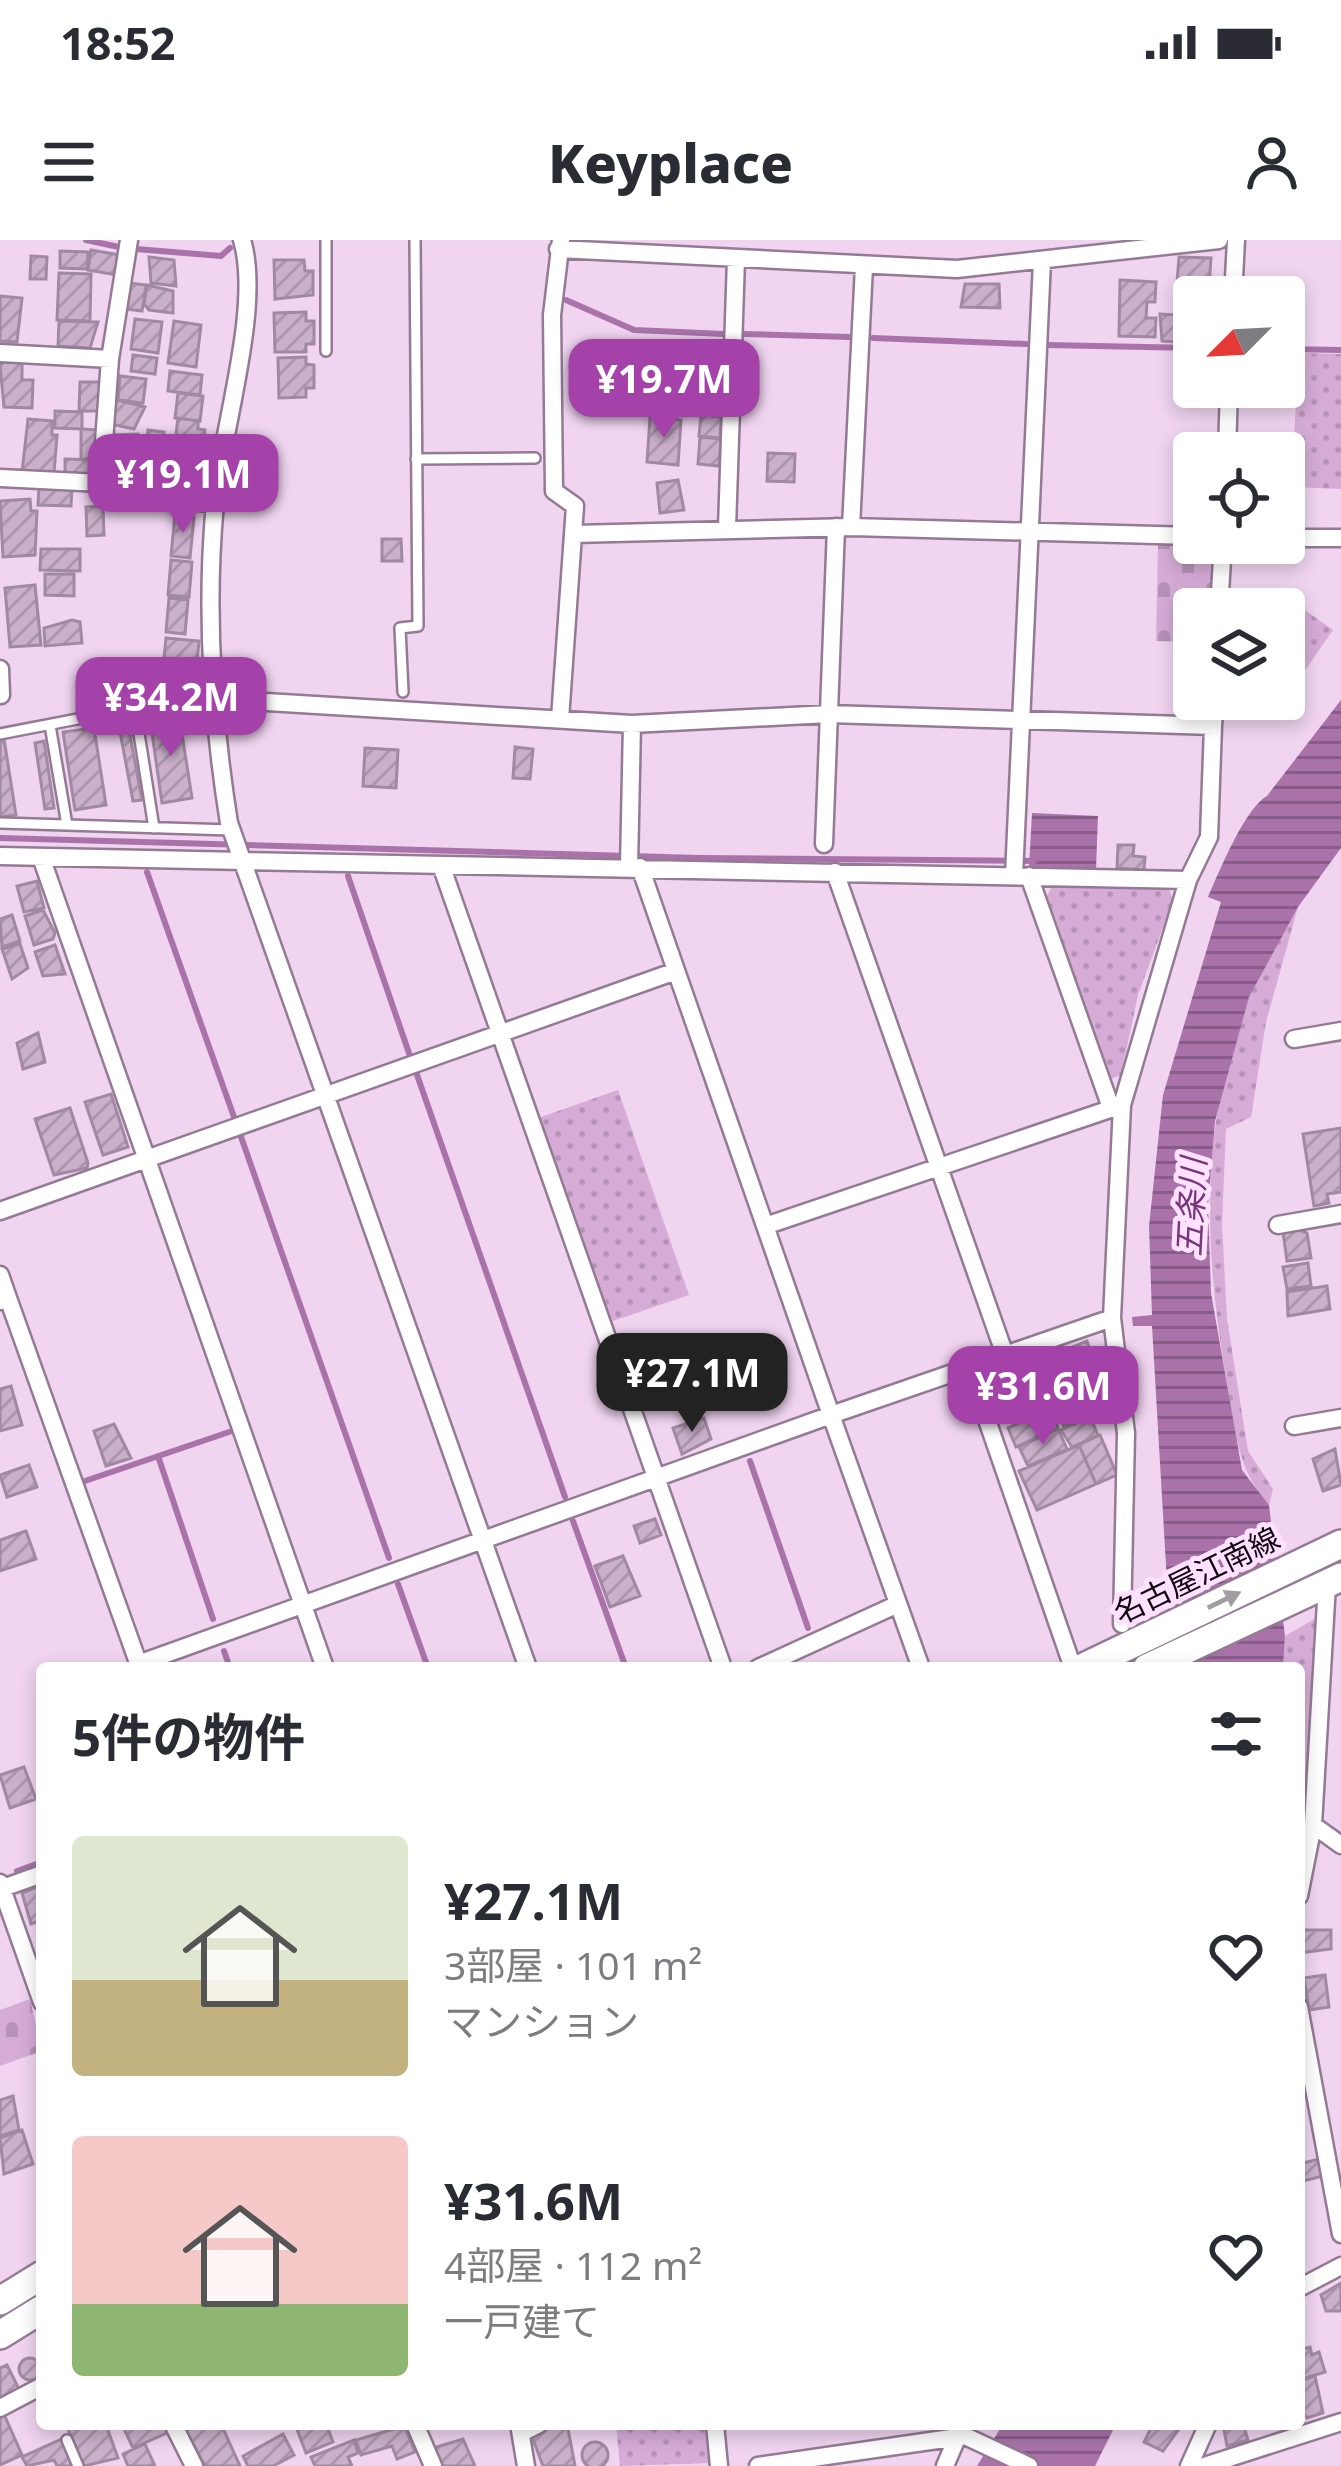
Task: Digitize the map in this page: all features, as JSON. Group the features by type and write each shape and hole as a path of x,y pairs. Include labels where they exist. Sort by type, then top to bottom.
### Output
{"main road":[{"name":"名古屋江南線","path":"1086,1662 1134,1631 1341,1544"},
{"name":"名古屋江南線","path":"1161,1662 1324,1585"},
{"path":"0,2300 36,2279"},
{"path":"0,2335 36,2313"}],"street":[{"path":"101,483 110,359 129,240"},
{"path":"242,240 249,280 215,504 211,698 235,845 526,1662"},
{"path":"560,719 575,506 554,491 552,315 560,244 736,259 957,269 1219,240"},
{"path":"1234,276 1236,240"},
{"path":"727,528 736,259"},
{"path":"1042,261 1015,855 1116,1105"},
{"path":"824,844 829,713 864,266"},
{"path":"0,353 110,359"},
{"path":"0,478 101,483 108,490 215,504"},
{"path":"574,534 843,527 1173,535"},
{"path":"1305,538 1341,538"},
{"path":"0,670 1,695"},
{"path":"134,698 211,698 632,724 829,713 1214,726"},
{"path":"1134,1631 1126,1432 1112,1318 1116,1105 1188,880 1209,837 1214,720"},
{"path":"632,724 629,842 634,867 676,971 919,1662"},
{"path":"0,856 235,845 441,865 1188,880"},
{"path":"41,856 323,1662"},
{"path":"441,865 722,1662"},
{"path":"836,872 1004,1355"},
{"path":"0,1211 676,971"},
{"path":"1294,1039 1341,1031"},
{"path":"765,1226 1116,1105"},
{"path":"1278,1225 1341,1214"},
{"path":"0,1275 4,1299 138,1662"},
{"path":"149,1662 303,1603 1112,1318"},
{"path":"969,1368 1075,1662"},
{"path":"1294,1426 1341,1418"},
{"path":"1305,1865 1333,1692 1324,1585"},
{"path":"771,1662 898,1604"},
{"path":"1313,1825 1341,1845"},
{"path":"36,1876 1,1887 36,1985"},
{"path":"1305,2039 1341,2234"},
{"path":"1305,2285 1341,2266"},
{"path":"0,2408 36,2389"},
{"path":"1204,2466 1253,2459 1341,2422"},
{"path":"176,2430 194,2466"},
{"path":"418,2430 433,2466"},
{"path":"520,2430 526,2466"},
{"path":"715,2430 718,2466"},
{"path":"758,2466 961,2430 1029,2466"},
{"path":"945,2466 961,2430"},
{"path":"1189,2466 1205,2430"}],"lane":[{"path":"326,240 326,351"},
{"path":"403,692 400,628 418,626 415,240"},
{"path":"416,459 535,458"},
{"path":"0,734 124,710 134,698"},
{"path":"134,698 154,828"},
{"path":"50,724 67,825"},
{"path":"0,823 154,828 235,845"},
{"path":"67,2440 79,2466"}],"green space":[{"path":"1305,353 1341,354 1341,489 1305,488 1305,432 1294,432 1296,408 1305,408"},
{"path":"1158,543 1173,543 1173,564 1212,564 1211,588 1173,588 1173,641 1156,641"},
{"path":"1305,610 1333,630 1305,670"},
{"path":"1052,886 1169,889 1173,900 1138,995 1121,1075 1111,1079 1047,896"},
{"path":"1298,907 1266,1022 1251,1117 1226,1129 1222,1224 1227,1319 1248,1451 1273,1489 1269,1505 1249,1476 1234,1429 1213,1281 1211,1185 1221,1089 1233,1042 1254,985"},
{"path":"618,1090 689,1295 610,1322 538,1118"},
{"path":"1318,1617 1305,1822 1305,1662 1283,1662 1285,1636"},
{"path":"30,1999 36,2053 0,2066 0,2010"},
{"path":"617,2430 708,2430 712,2463 620,2466"}],"water":[{"name":"五条川","path":"1341,700 1341,848 1298,907 1249,997 1215,1121 1208,1206 1211,1293 1242,1470 1269,1505 1285,1636 1283,1662 1172,1662 1152,1326 1133,1326 1132,1317 1152,1315 1149,1226 1163,1095 1221,902 1208,897 1249,814"},
{"path":"1032,813 1098,816 1096,870 1029,867"},
{"path":"999,2430 1113,2430 1095,2466 977,2466"}],"building":[{"path":"91,250 120,255 117,275 88,270"},
{"path":"60,251 88,252 87,269 60,268"},
{"path":"31,256 47,257 46,279 30,279"},
{"path":"149,257 174,260 176,286 151,283"},
{"path":"1179,257 1211,258 1210,276 1178,276"},
{"path":"274,260 304,260 305,271 313,271 313,295 275,299"},
{"path":"59,273 91,274 90,321 57,320"},
{"path":"1120,280 1156,282 1155,302 1147,302 1146,318 1156,318 1155,337 1119,336"},
{"path":"129,283 146,285 142,311 126,309"},
{"path":"965,284 999,284 1000,308 961,307"},
{"path":"147,285 173,291 173,313 149,310 144,304"},
{"path":"0,296 22,298 17,342 0,341"},
{"path":"306,312 306,321 314,321 314,344 306,344 306,352 275,352 274,313"},
{"path":"1160,314 1173,315 1173,342 1162,341"},
{"path":"135,319 162,322 158,353 131,349"},
{"path":"59,321 98,322 90,348 58,346"},
{"path":"174,321 201,325 196,367 168,363"},
{"path":"133,355 157,358 155,374 131,371"},
{"path":"306,357 306,364 314,365 314,388 306,388 306,397 279,398 278,358"},
{"path":"22,362 22,380 33,380 32,408 4,407 0,365"},
{"path":"170,371 202,375 200,395 168,391"},
{"path":"120,376 146,379 143,403 118,400"},
{"path":"658,380 686,383 684,411 656,409"},
{"path":"80,382 101,382 100,411 79,411"},
{"path":"178,393 203,396 200,421 175,418"},
{"path":"117,400 145,407 134,429 111,424"},
{"path":"55,411 82,412 82,429 55,428"},
{"path":"701,415 721,417 720,438 699,436"},
{"path":"178,418 198,421 198,429 205,430 204,445 175,442"},
{"path":"650,418 681,420 678,465 647,462"},
{"path":"28,419 52,421 52,435 57,435 54,473 22,472"},
{"path":"81,429 98,430 97,459 81,459"},
{"path":"148,430 164,432 161,456 145,454"},
{"path":"138,434 138,454 112,454 112,435"},
{"path":"700,437 721,439 719,466 698,464"},
{"path":"171,441 198,445 196,491 165,486"},
{"path":"768,453 795,454 794,482 767,481"},
{"path":"114,457 157,463 154,485 111,479"},
{"path":"65,459 96,460 96,477 65,477"},
{"path":"678,480 684,510 660,513 657,483"},
{"path":"39,486 72,488 71,506 38,505"},
{"path":"30,499 31,511 37,511 35,555 3,557 0,501"},
{"path":"103,506 104,535 87,536 86,507"},
{"path":"175,515 194,517 190,558 171,556"},
{"path":"382,539 401,539 402,561 382,561"},
{"path":"41,549 80,549 80,571 40,570"},
{"path":"171,560 192,562 189,597 168,595"},
{"path":"45,574 74,574 74,596 45,595"},
{"path":"35,585 41,645 10,647 5,588"},
{"path":"169,598 188,600 185,634 166,632"},
{"path":"80,622 82,643 45,646 44,628"},
{"path":"166,638 199,641 195,682 162,679"},
{"path":"179,715 192,798 162,803 150,719"},
{"path":"94,728 106,805 75,810 63,732"},
{"path":"129,730 142,800 133,801 120,732"},
{"path":"0,739 4,739 16,815 0,817"},
{"path":"44,741 54,808 45,809 35,743"},
{"path":"515,747 533,749 530,779 513,778"},
{"path":"365,748 398,750 396,788 363,786"},
{"path":"1118,845 1134,845 1133,856 1145,857 1144,870 1117,868"},
{"path":"37,881 44,908 24,912 17,886"},
{"path":"43,910 55,933 53,939 34,945 25,916"},
{"path":"12,915 20,941 2,947 0,919"},
{"path":"20,944 28,968 12,979 2,949"},
{"path":"55,945 65,974 43,976 35,952"},
{"path":"38,1033 45,1062 23,1069 17,1043"},
{"path":"111,1094 128,1147 103,1155 85,1102"},
{"path":"70,1108 87,1168 54,1175 35,1119"},
{"path":"1341,1128 1341,1192 1327,1194 1329,1203 1314,1206 1303,1134"},
{"path":"1283,1232 1307,1233 1311,1258 1287,1261"},
{"path":"1308,1263 1311,1286 1287,1289 1283,1267"},
{"path":"1327,1286 1330,1309 1288,1316 1287,1292"},
{"path":"1087,1341 1097,1371 1076,1380 1065,1350"},
{"path":"1055,1361 1071,1397 1051,1406 1036,1370"},
{"path":"11,1386 22,1425 0,1431 0,1389"},
{"path":"1086,1396 1092,1414 1064,1427 1058,1409"},
{"path":"1040,1413 1043,1419 1053,1415 1058,1428 1016,1447 1008,1428"},
{"path":"1090,1417 1098,1435 1072,1447 1061,1430"},
{"path":"704,1418 711,1439 682,1454 673,1428"},
{"path":"114,1424 131,1458 106,1466 94,1431"},
{"path":"1058,1429 1067,1449 1028,1466 1019,1447"},
{"path":"1100,1435 1117,1475 1096,1484 1079,1445"},
{"path":"1079,1445 1096,1484 1037,1510 1019,1471"},
{"path":"1335,1449 1341,1485 1323,1491 1313,1459"},
{"path":"29,1465 37,1487 7,1497 0,1475"},
{"path":"655,1519 661,1535 640,1543 634,1526"},
{"path":"26,1531 36,1559 0,1571 0,1540"},
{"path":"623,1556 640,1596 610,1607 595,1566"},
{"path":"24,1767 36,1799 10,1808 0,1775"},
{"path":"36,1887 36,1922 31,1924 22,1893"},
{"path":"1305,1930 1331,1930 1331,1949 1305,1952"},
{"path":"1325,1975 1329,2007 1309,2010 1305,1978"},
{"path":"13,2096 19,2130 0,2136 0,2100"},
{"path":"22,2130 33,2164 4,2174 0,2138"},
{"path":"1319,2159 1323,2176 1305,2180 1305,2162"},
{"path":"1341,2283 1341,2311 1326,2311 1321,2295"},
{"path":"1310,2347 1312,2355 1319,2352 1325,2372 1305,2378 1305,2348"},
{"path":"30,2358 36,2360 36,2378 30,2380 19,2369"},
{"path":"7,2365 20,2391 0,2401 0,2368"},
{"path":"1315,2376 1323,2413 1307,2418 1305,2416 1305,2379"},
{"path":"0,2413 22,2455 0,2465"},
{"path":"68,2430 108,2430 118,2458 84,2466"},
{"path":"168,2430 169,2432 133,2448 125,2431"},
{"path":"224,2430 240,2466 205,2466 186,2431"},
{"path":"297,2430 328,2430 333,2442 306,2453"},
{"path":"406,2430 415,2452 397,2459 392,2446 361,2455 356,2440"},
{"path":"568,2430 575,2466 543,2466 530,2431"},
{"path":"1150,2430 1178,2430 1163,2451 1144,2442"},
{"path":"1224,2430 1245,2430 1248,2440 1227,2446"},
{"path":"283,2434 294,2455 273,2466 248,2466 243,2456"},
{"path":"64,2438 77,2466 57,2466 54,2460 27,2466 22,2457"},
{"path":"463,2439 475,2466 441,2466 433,2448"},
{"path":"354,2440 358,2453 348,2457 352,2466 315,2466 311,2457"},
{"path":"590,2443 600,2443 607,2450 607,2460 600,2467 590,2467 583,2460 583,2450"},
{"path":"145,2444 155,2466 128,2466 123,2454"}],"waterway":[{"path":"86,240 119,247"},
{"path":"136,249 221,256 230,248"},
{"path":"566,300 634,330 724,334"},
{"path":"743,334 849,337"},
{"path":"873,338 1026,344"},
{"path":"1047,345 1173,348"},
{"path":"1305,349 1341,350"},
{"path":"0,838 699,858 1034,861"},
{"path":"147,872 234,1117"},
{"path":"348,876 410,1056"},
{"path":"416,1072 565,1497"},
{"path":"240,1134 389,1558"},
{"path":"82,1482 232,1431"},
{"path":"158,1456 213,1619"},
{"path":"750,1461 808,1628"},
{"path":"573,1521 624,1662"},
{"path":"398,1584 426,1662"},
{"path":"224,1651 228,1662"},
{"path":"17,1871 36,1864"}]}
